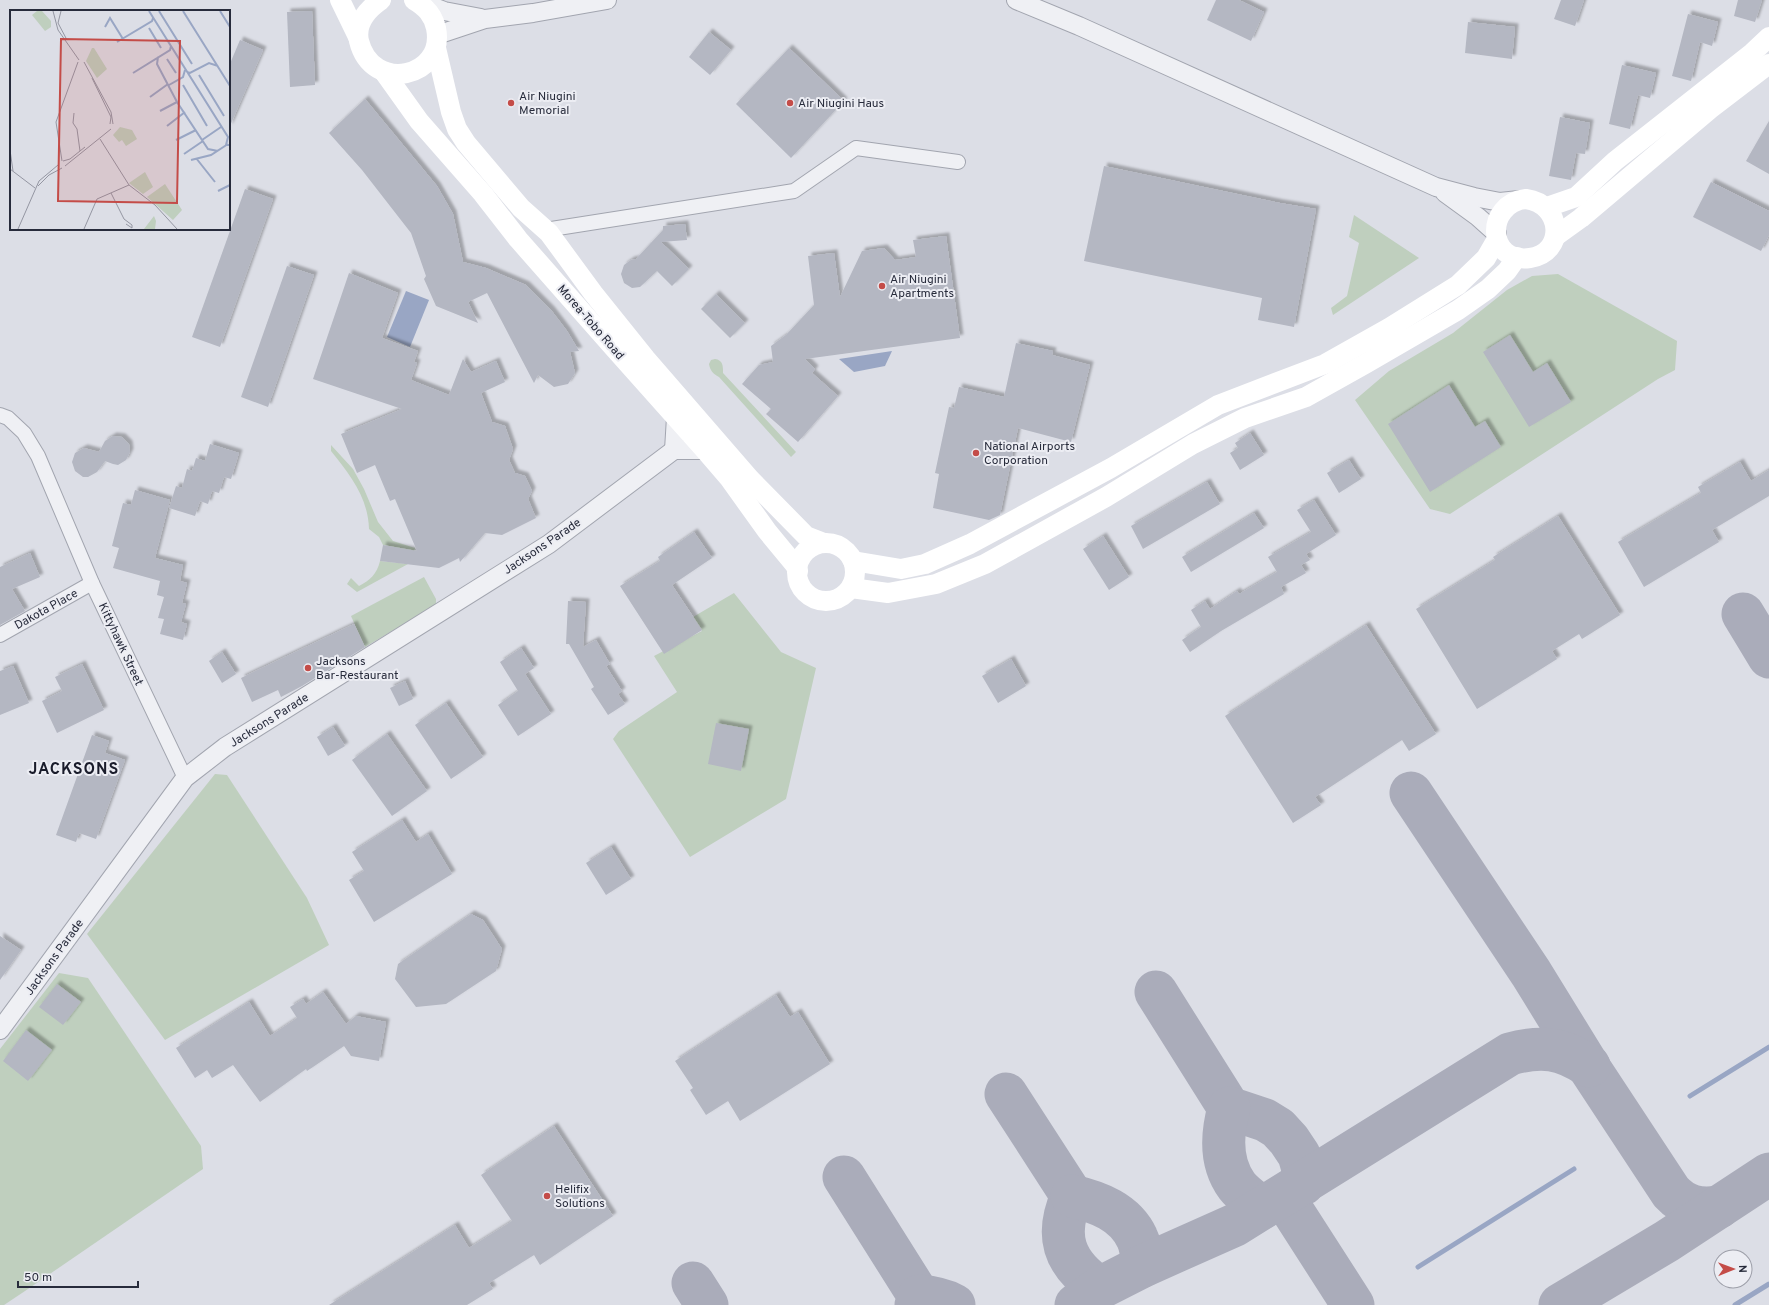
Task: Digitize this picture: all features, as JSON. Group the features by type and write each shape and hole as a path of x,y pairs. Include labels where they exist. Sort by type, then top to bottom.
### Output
{"main road":[{"path":"340,0 358,37 362,52 371,64 384,72 399,75 413,72 426,63 437,41"},
{"path":"358,37 361,21 369,8 380,0"},
{"name":"Morea-Tobo Road","path":"415,0 425,7 434,20 451,112 457,129 466,143 521,208 545,230 646,359 745,474 806,536 824,543"},
{"path":"1546,207 1576,197 1615,161 1706,90 1769,37"},
{"path":"1556,236 1554,219 1546,207 1534,200 1519,200 1509,204 1501,213 1497,223 1497,237 1499,246 1507,254 1529,258 1540,255 1549,247 1556,236 1581,218 1710,109 1769,64"},
{"name":"Morea-Tobo Road","path":"384,72 419,121 483,194 506,224 729,478 798,571"},
{"path":"853,561 901,569 925,564 970,544 1111,468 1218,405 1325,364 1389,328 1458,285 1486,258 1497,237"},
{"path":"851,588 888,593 936,584 985,564 1106,498 1193,444 1245,418 1306,397 1365,364 1458,310 1488,289 1507,271 1517,257"},
{"path":"824,543 836,545 846,551 853,561 855,574 851,588 844,596 823,601 813,598 804,591 799,582 798,571 800,561 806,552 814,546 824,543"}],"street":[{"path":"415,0 444,11 485,19 533,14 607,0"},
{"path":"1016,0 1086,29 1436,187 1500,202 1519,200"},
{"path":"437,41 485,19"},
{"path":"545,230 794,191 856,148 958,162"},
{"path":"1436,187 1478,217 1497,237"},
{"name":"Kittyhawk Street","path":"0,414 8,418 24,433 38,456 92,583 185,778"},
{"path":"676,417 674,450 705,450"},
{"name":"Jacksons Parade","path":"0,1030 185,778 226,747 549,544 674,450"},
{"name":"Dakota Place","path":"0,635 92,583"}],"green space":[{"path":"1354,215 1419,258 1333,315 1331,308 1347,296 1359,243 1349,237"},
{"path":"1558,274 1677,341 1675,370 1658,379 1450,514 1430,509 1355,400 1389,371 1453,333 1507,290 1532,276"},
{"path":"715,359 721,362 723,366 723,373 796,452 791,457 719,377 712,372 709,364 711,360"},
{"path":"331,445 353,469 364,489 378,522 393,541 415,548 414,551 383,545 379,537 369,529 368,517 362,497 345,469 331,451"},
{"path":"380,561 408,564 357,592 347,584 351,578 359,586 375,573"},
{"path":"424,577 436,599 436,605 365,647 351,616"},
{"path":"734,593 781,652 816,668 786,799 690,857 613,739 619,731 677,692 654,656 702,631 693,617"},
{"path":"215,774 227,775 307,898 329,945 165,1040 87,934"},
{"path":"59,973 88,978 201,1146 203,1169 25,1291 4,1305 0,1305 0,1049"}],"water":[{"path":"406,291 429,300 410,347 387,337"},
{"path":"892,351 885,366 854,372 839,359"}],"building":[{"path":"1216,0 1239,0 1264,12 1251,41 1207,20"},
{"path":"1561,0 1584,0 1575,26 1554,19"},
{"path":"1738,0 1762,0 1755,22 1734,16"},
{"path":"312,11 315,85 290,87 287,12"},
{"path":"1688,14 1718,22 1712,46 1700,42 1691,81 1672,76"},
{"path":"1468,22 1515,27 1512,59 1465,53"},
{"path":"709,32 731,50 710,75 689,57"},
{"path":"240,40 263,50 230,126 230,64"},
{"name":"Air Niugini Haus","path":"789,48 844,101 791,158 736,104"},
{"path":"1622,65 1656,73 1650,98 1638,95 1630,129 1609,124"},
{"path":"365,99 437,186 453,214 463,262 486,268 526,285 551,310 567,331 579,351 570,352 575,373 568,384 554,387 538,375 534,383 487,293 468,302 478,323 436,306 424,279 426,276 411,233 362,170 329,133"},
{"path":"1560,117 1590,123 1585,154 1576,153 1571,180 1549,176"},
{"path":"1769,121 1769,174 1746,161"},
{"path":"1104,166 1280,203 1316,209 1294,327 1258,320 1262,298 1084,261"},
{"path":"1711,182 1769,211 1769,235 1761,251 1693,217"},
{"path":"245,189 273,199 220,347 192,337"},
{"path":"685,224 687,240 661,242 689,269 672,286 657,271 640,287 632,288 624,283 621,274 624,265 631,260 636,259 663,230 663,226"},
{"name":"Air Niugini Apartments","path":"946,236 960,338 805,359 815,369 812,373 838,396 798,442 766,414 771,409 742,384 759,365 773,362 771,346 786,335 814,305 808,256 834,253 840,297 862,251 884,248 895,260 916,257 913,240"},
{"path":"287,266 314,275 268,407 241,397"},
{"path":"349,273 398,293 382,338 418,351 414,362 417,363 411,380 449,395 463,359 471,372 496,361 505,382 481,393 492,422 505,426 513,449 509,460 515,473 525,476 532,491 528,499 536,518 502,535 485,533 460,562 459,558 439,568 380,561 383,545 417,551 395,499 390,501 375,465 357,473 341,434 402,409 313,379"},
{"path":"716,294 745,323 730,338 701,309"},
{"path":"1510,335 1533,372 1547,363 1571,402 1529,427 1483,352"},
{"path":"1016,343 1053,351 1052,355 1090,365 1071,442 1018,428 1000,515 989,520 933,508 939,474 935,473 949,407 954,408 959,387 1004,397"},
{"path":"1449,385 1475,427 1485,421 1501,447 1430,492 1388,424"},
{"path":"1250,433 1264,455 1240,470 1230,453 1238,448 1235,443"},
{"path":"113,436 122,437 129,444 130,452 126,460 118,465 105,461 97,472 88,477 83,477 75,471 72,462 75,453 84,448 99,452 105,441"},
{"path":"210,444 239,453 231,479 224,477 219,493 212,491 208,504 200,501 195,516 169,508 176,486 182,488 187,469 192,471 196,458 205,461"},
{"path":"1349,460 1361,479 1339,493 1327,473"},
{"path":"1740,462 1751,481 1769,470 1769,496 1712,530 1719,542 1644,587 1618,542 1701,493 1698,487"},
{"path":"1207,482 1220,504 1143,549 1131,526"},
{"path":"135,490 170,500 155,558 183,565 180,581 187,583 182,603 186,604 181,622 187,624 183,640 160,634 164,619 158,618 164,597 157,595 160,581 113,568 119,548 112,546 123,503 131,505"},
{"path":"1314,500 1336,535 1306,554 1310,560 1301,565 1306,573 1281,587 1284,594 1221,631 1190,652 1182,640 1201,627 1191,610 1205,601 1210,609 1237,591 1239,594 1277,572 1268,557 1311,532 1297,510"},
{"path":"1254,513 1264,528 1191,572 1182,557"},
{"path":"1558,516 1620,615 1582,639 1579,634 1552,651 1557,659 1477,709 1416,609 1495,560 1493,557"},
{"path":"694,532 712,558 672,585 702,630 664,654 620,586 660,561 658,557"},
{"path":"1103,536 1129,577 1109,590 1083,549"},
{"path":"30,553 40,577 12,589 25,611 0,625 0,567"},
{"path":"568,601 586,602 583,647 596,640 610,664 606,666 622,691 618,694 625,704 608,715 591,689 594,687 569,644 566,644"},
{"path":"354,624 365,647 302,686 281,697 278,690 252,702 241,678"},
{"path":"1366,625 1436,734 1409,751 1402,740 1315,797 1321,805 1293,823 1225,716"},
{"path":"521,648 534,668 525,674 551,714 518,736 498,705 518,691 500,662"},
{"path":"222,652 236,674 222,683 209,661"},
{"path":"1011,659 1026,686 998,703 982,676"},
{"path":"82,664 104,710 57,733 42,701 62,691 55,677"},
{"path":"13,666 29,703 0,715 0,671"},
{"path":"405,681 413,699 399,706 390,688"},
{"path":"446,703 483,757 451,779 415,725"},
{"path":"716,723 749,729 741,771 708,764"},
{"path":"333,727 345,746 328,756 317,737"},
{"path":"387,734 427,791 392,816 352,760"},
{"path":"92,735 109,741 105,753 125,760 96,839 79,833 76,842 56,835"},
{"path":"402,820 416,842 428,834 452,874 374,922 349,880 364,871 352,852"},
{"path":"611,847 631,879 606,895 586,863"},
{"path":"471,914 483,920 502,949 496,971 446,1004 416,1007 395,979 398,964"},
{"path":"0,936 21,950 0,980"},
{"path":"57,984 81,1002 63,1025 39,1007"},
{"path":"323,992 346,1024 356,1016 386,1022 379,1061 351,1056 344,1046 307,1071 306,1069 260,1102 233,1065 212,1078 207,1070 195,1078 176,1048 249,1002 270,1036 297,1018 290,1007 303,999 306,1004"},
{"path":"776,995 790,1017 798,1012 830,1064 740,1121 728,1101 706,1115 690,1090 693,1088 675,1061"},
{"path":"26,1030 52,1050 28,1081 3,1061"},
{"path":"554,1126 613,1216 540,1265 534,1255 489,1283 493,1289 467,1305 329,1305 455,1225 469,1248 512,1221 481,1175"}],"waterway":[{"path":"1690,1096 1769,1047"},
{"path":"1418,1267 1574,1169"},
{"path":"1735,1305 1769,1284"}],"taxiway":[{"path":"1743,614 1769,657"},
{"path":"1411,793 1531,973 1592,1072 1671,1192 1687,1204 1699,1208 1719,1207"},
{"path":"1156,992 1229,1108 1265,1120 1278,1128 1289,1140 1299,1155 1303,1169 1303,1184"},
{"path":"1076,1305 1100,1288 1143,1266 1235,1225 1510,1054 1521,1051 1542,1049 1551,1050 1570,1055 1589,1066"},
{"path":"1006,1094 1072,1196 1064,1224 1063,1236 1066,1248 1078,1269 1100,1288"},
{"path":"1229,1108 1224,1138 1225,1158 1228,1168 1231,1177 1239,1189 1262,1208"},
{"path":"1560,1305 1667,1241 1769,1174"},
{"path":"844,1177 919,1296 916,1305"},
{"path":"1072,1196 1101,1205 1125,1221 1132,1229 1138,1241 1143,1266"},
{"path":"1283,1196 1353,1305"},
{"path":"693,1283 707,1305"},
{"path":"919,1296 946,1301 954,1305"}],"place":[{"name":"Air Niugini Memorial","path":"511,103"},
{"name":"Air Niugini Haus","path":"790,103"},
{"name":"Air Niugini Apartments","path":"882,286"},
{"name":"National Airports Corporation","path":"976,453"},
{"name":"Jacksons Bar-Restaurant","path":"308,668"},
{"name":"Helifix Solutions","path":"547,1196"}],"district":[{"name":"JACKSONS","path":"74,768"}]}
